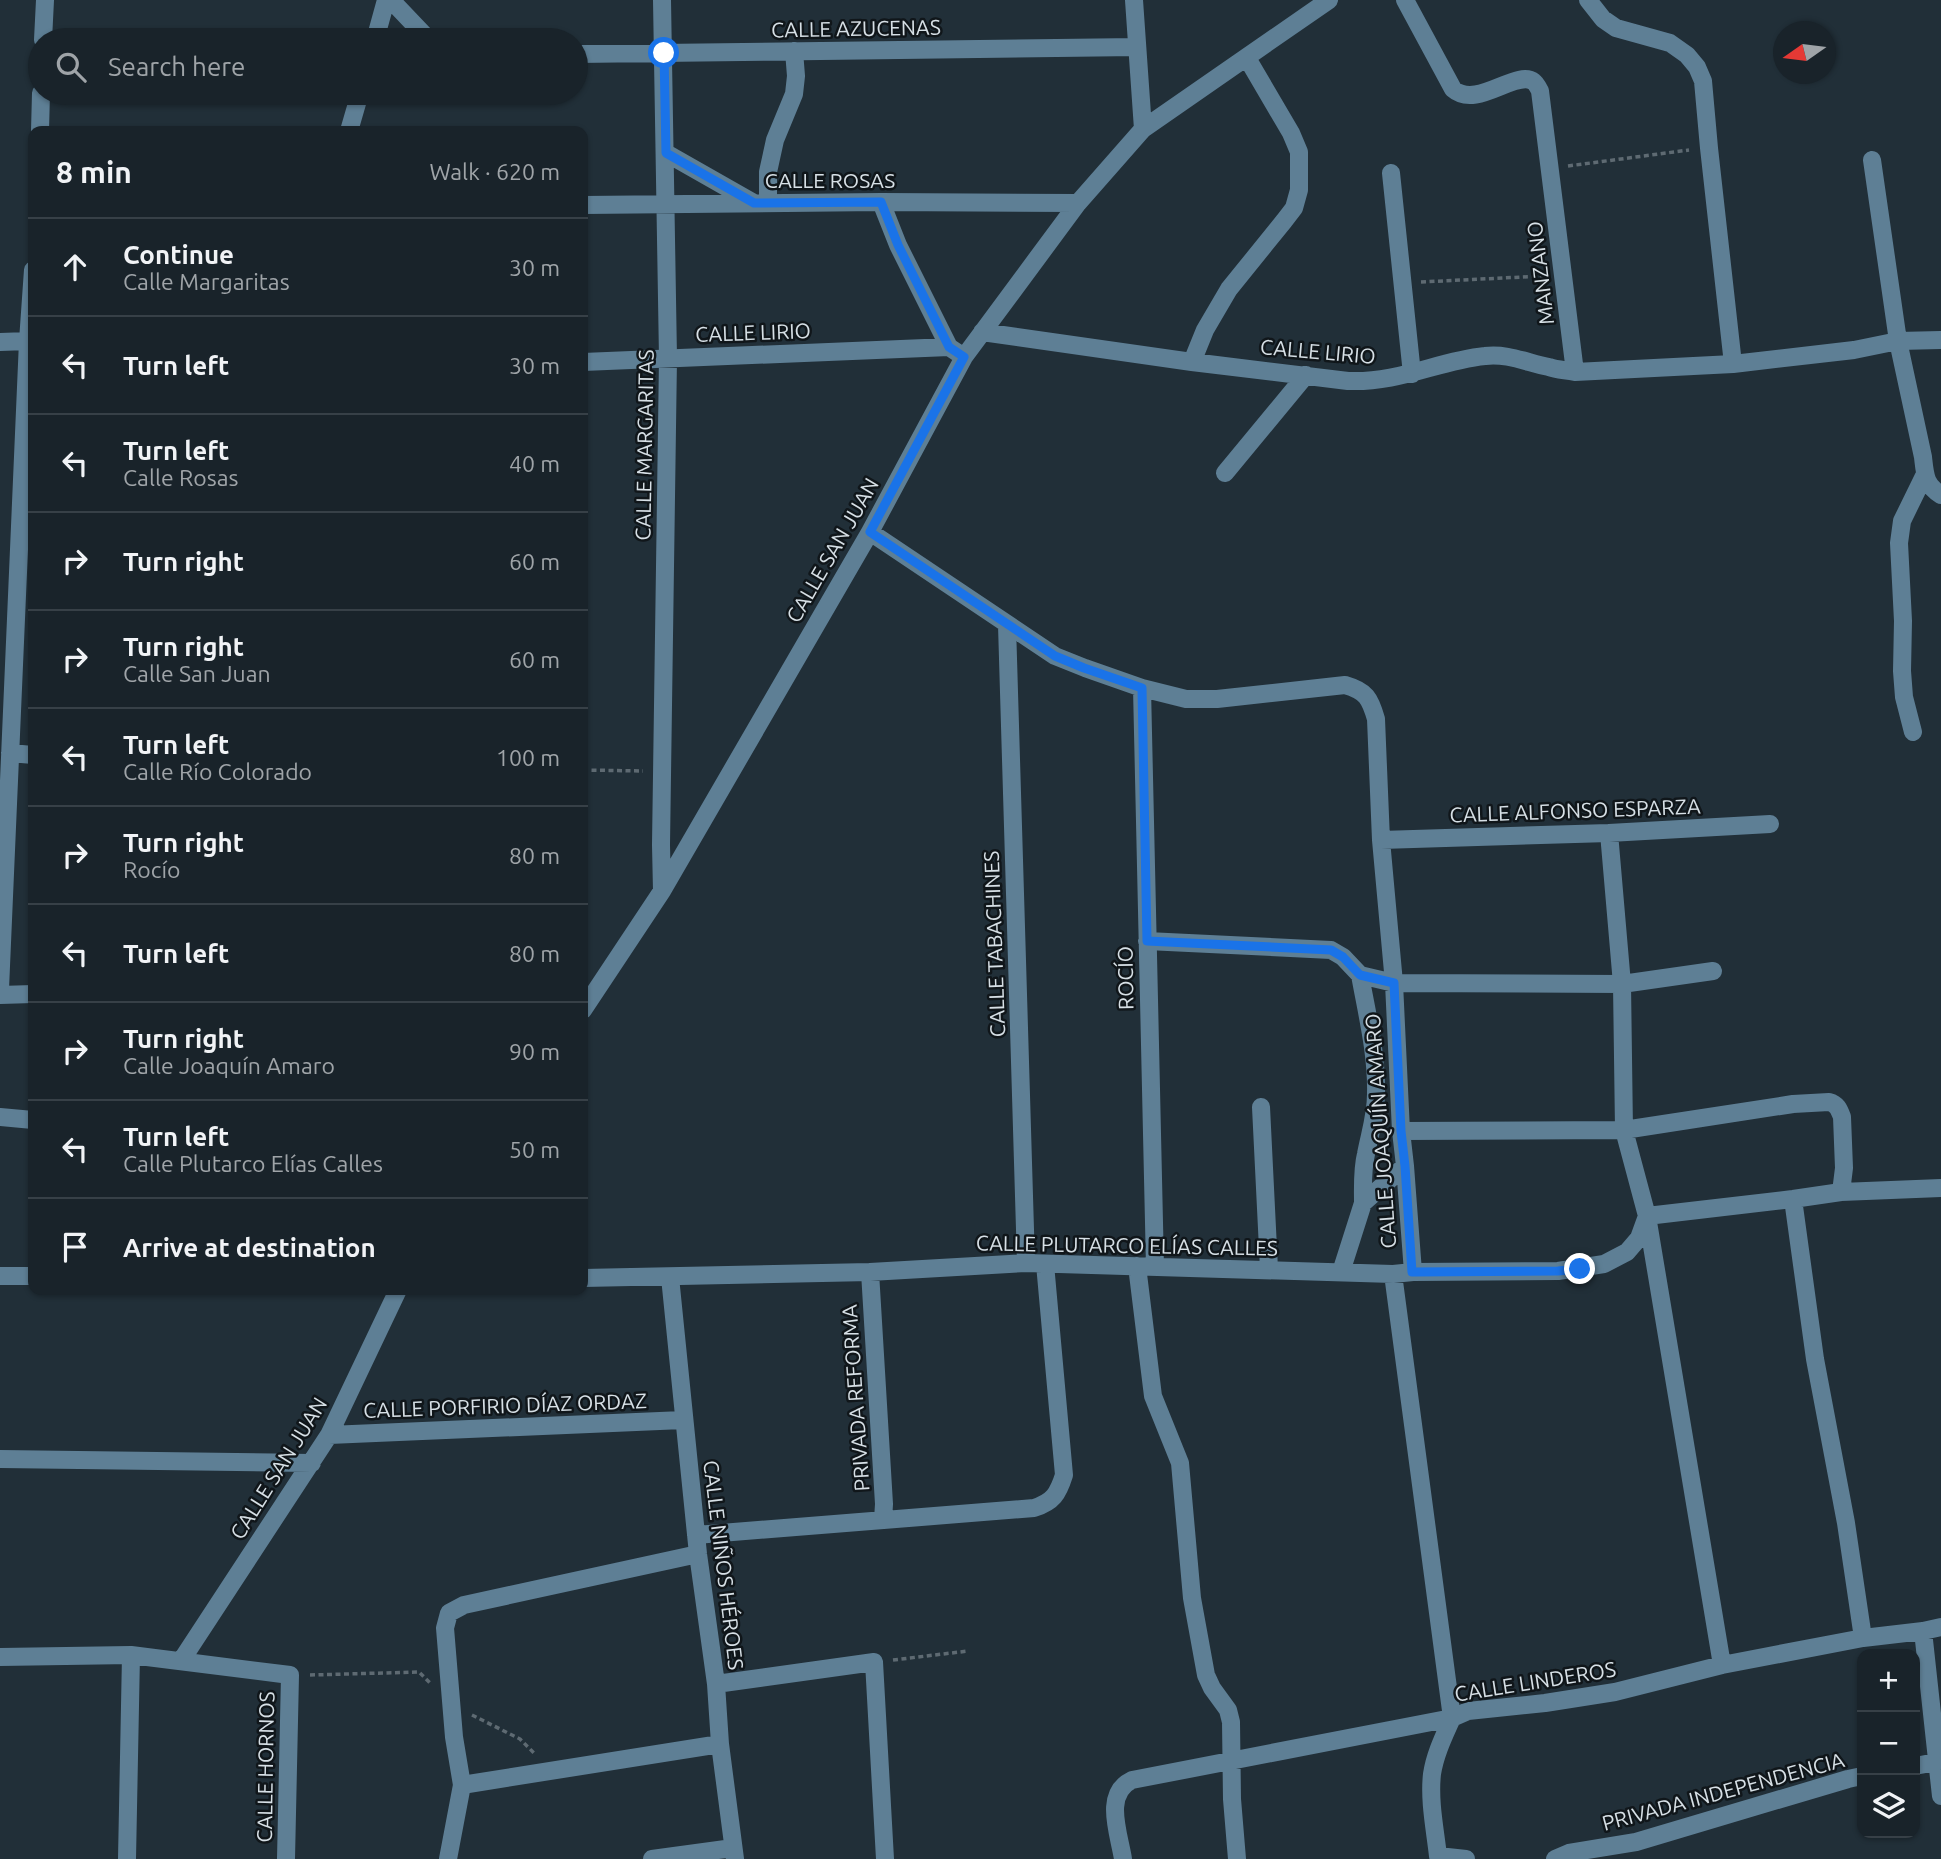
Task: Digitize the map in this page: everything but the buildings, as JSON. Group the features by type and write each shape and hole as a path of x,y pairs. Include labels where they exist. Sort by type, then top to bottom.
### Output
{"street":[{"path":"44,28 45,0"},
{"path":"379,28 388,0 417,28"},
{"name":"CALLE MARGARITAS","path":"662,0 668,358 662,891"},
{"path":"1135,0 1143,129"},
{"name":"CALLE SAN JUAN","path":"588,1002 662,891 870,532 957,352 982,332 1078,203 1143,129 1329,0"},
{"name":"MANZANO","path":"1405,0 1448,81 1459,94 1476,95 1519,80 1535,82 1543,102 1575,372"},
{"path":"1588,0 1603,19 1616,28 1670,43 1687,55 1697,67 1703,81 1734,364"},
{"name":"CALLE AZUCENAS","path":"588,54 1137,47"},
{"path":"666,153 761,203 775,140 794,94 794,51"},
{"path":"1192,362 1205,330 1229,289 1294,208 1299,190 1299,152 1247,58"},
{"path":"40,126 41,105"},
{"path":"350,126 357,105"},
{"path":"1872,160 1898,341 1925,474 1931,489 1941,495"},
{"path":"1391,173 1412,374"},
{"path":"881,202 898,245 957,352"},
{"name":"CALLE ROSAS","path":"588,205 1078,203"},
{"name":"CALLE LIRIO","path":"982,332 1192,362 1368,382 1487,355 1575,372 1734,364 1854,351 1898,341 1941,340"},
{"path":"0,342 28,341"},
{"name":"CALLE LIRIO","path":"588,362 957,352"},
{"path":"1225,473 1306,375"},
{"path":"0,989 4,811 10,753 28,408"},
{"path":"1913,732 1904,697 1902,671 1903,621 1899,543 1902,521 1925,474"},
{"path":"870,532 1055,656 1142,688"},
{"name":"CALLE TABACHINES","path":"1007,625 1026,1263"},
{"name":"CALLE JOAQUÍN AMARO","path":"1142,688 1186,699 1217,699 1345,685 1358,689 1367,696 1373,707 1376,719 1381,840 1394,983 1401,1131 1412,1272"},
{"name":"ROCÍO","path":"1142,688 1155,1266"},
{"path":"10,753 28,755"},
{"name":"CALLE ALFONSO ESPARZA","path":"1381,840 1609,833 1770,824"},
{"path":"1609,833 1622,984 1624,1130 1647,1216 1722,1665"},
{"path":"1147,941 1331,950 1343,957 1360,975 1374,1054 1376,1093 1374,1124 1363,1172 1363,1203 1341,1272"},
{"path":"1360,975 1394,983 1622,984 1713,971"},
{"path":"0,995 28,994"},
{"path":"1401,1131 1624,1130 1793,1104 1835,1103 1842,1117 1844,1168 1841,1192"},
{"path":"1261,1107 1269,1269"},
{"path":"0,1116 28,1119"},
{"path":"1363,1203 1405,1166"},
{"path":"1647,1216 1841,1192 1941,1188"},
{"path":"1793,1199 1815,1359 1846,1523 1863,1638"},
{"name":"CALLE PLUTARCO ELÍAS CALLES","path":"588,1278 870,1272 1026,1263 1393,1274 1558,1271 1604,1264 1627,1252 1639,1238 1647,1216"},
{"path":"696,1535 1045,1505 1054,1497 1064,1475 1045,1264"},
{"path":"1137,1266 1153,1396 1180,1463 1192,1598 1206,1675 1228,1710 1231,1722 1237,1859"},
{"name":"PRIVADA REFORMA","path":"870,1272 883,1520"},
{"path":"1393,1274 1452,1718 1438,1749 1432,1774 1438,1858 1466,1859"},
{"path":"0,1276 28,1276"},
{"name":"CALLE NIÑOS HÉROES","path":"670,1277 683,1420 734,1854"},
{"name":"CALLE SAN JUAN","path":"181,1661 313,1463 396,1295"},
{"name":"CALLE PORFIRIO DÍAZ ORDAZ","path":"329,1435 683,1420"},
{"path":"0,1459 313,1463"},
{"path":"448,1859 461,1785 455,1747 445,1628 449,1613 464,1605 698,1554"},
{"path":"1932,1629 1936,1762 1941,1796"},
{"name":"CALLE LINDEROS","path":"1123,1859 1115,1799 1124,1784 1132,1780 1452,1718 1468,1711 1615,1692 1722,1665 1863,1638 1932,1629"},
{"path":"127,1859 131,1655"},
{"path":"0,1657 131,1655 290,1675"},
{"path":"716,1684 874,1662 885,1859"},
{"name":"CALLE HORNOS","path":"286,1859 290,1675"},
{"path":"461,1785 720,1744"},
{"path":"1920,1765 1936,1762"},
{"name":"PRIVADA INDEPENDENCIA","path":"1555,1859 1569,1853 1636,1843 1857,1777"},
{"path":"652,1859 734,1854"}],"path":[{"path":"1550,168 1709,148"},
{"path":"1402,283 1562,275"},
{"path":"588,770 662,771"},
{"path":"874,1662 968,1651"},
{"path":"290,1675 419,1672 452,1705 520,1740 550,1770"}],"route":[{"path":"664,53 666,153 754,203 881,202 898,245 949,347 964,357 870,532 1055,656 1142,688 1147,941 1331,950 1343,957 1360,975 1394,983 1401,1131 1412,1272 1580,1269"}]}
